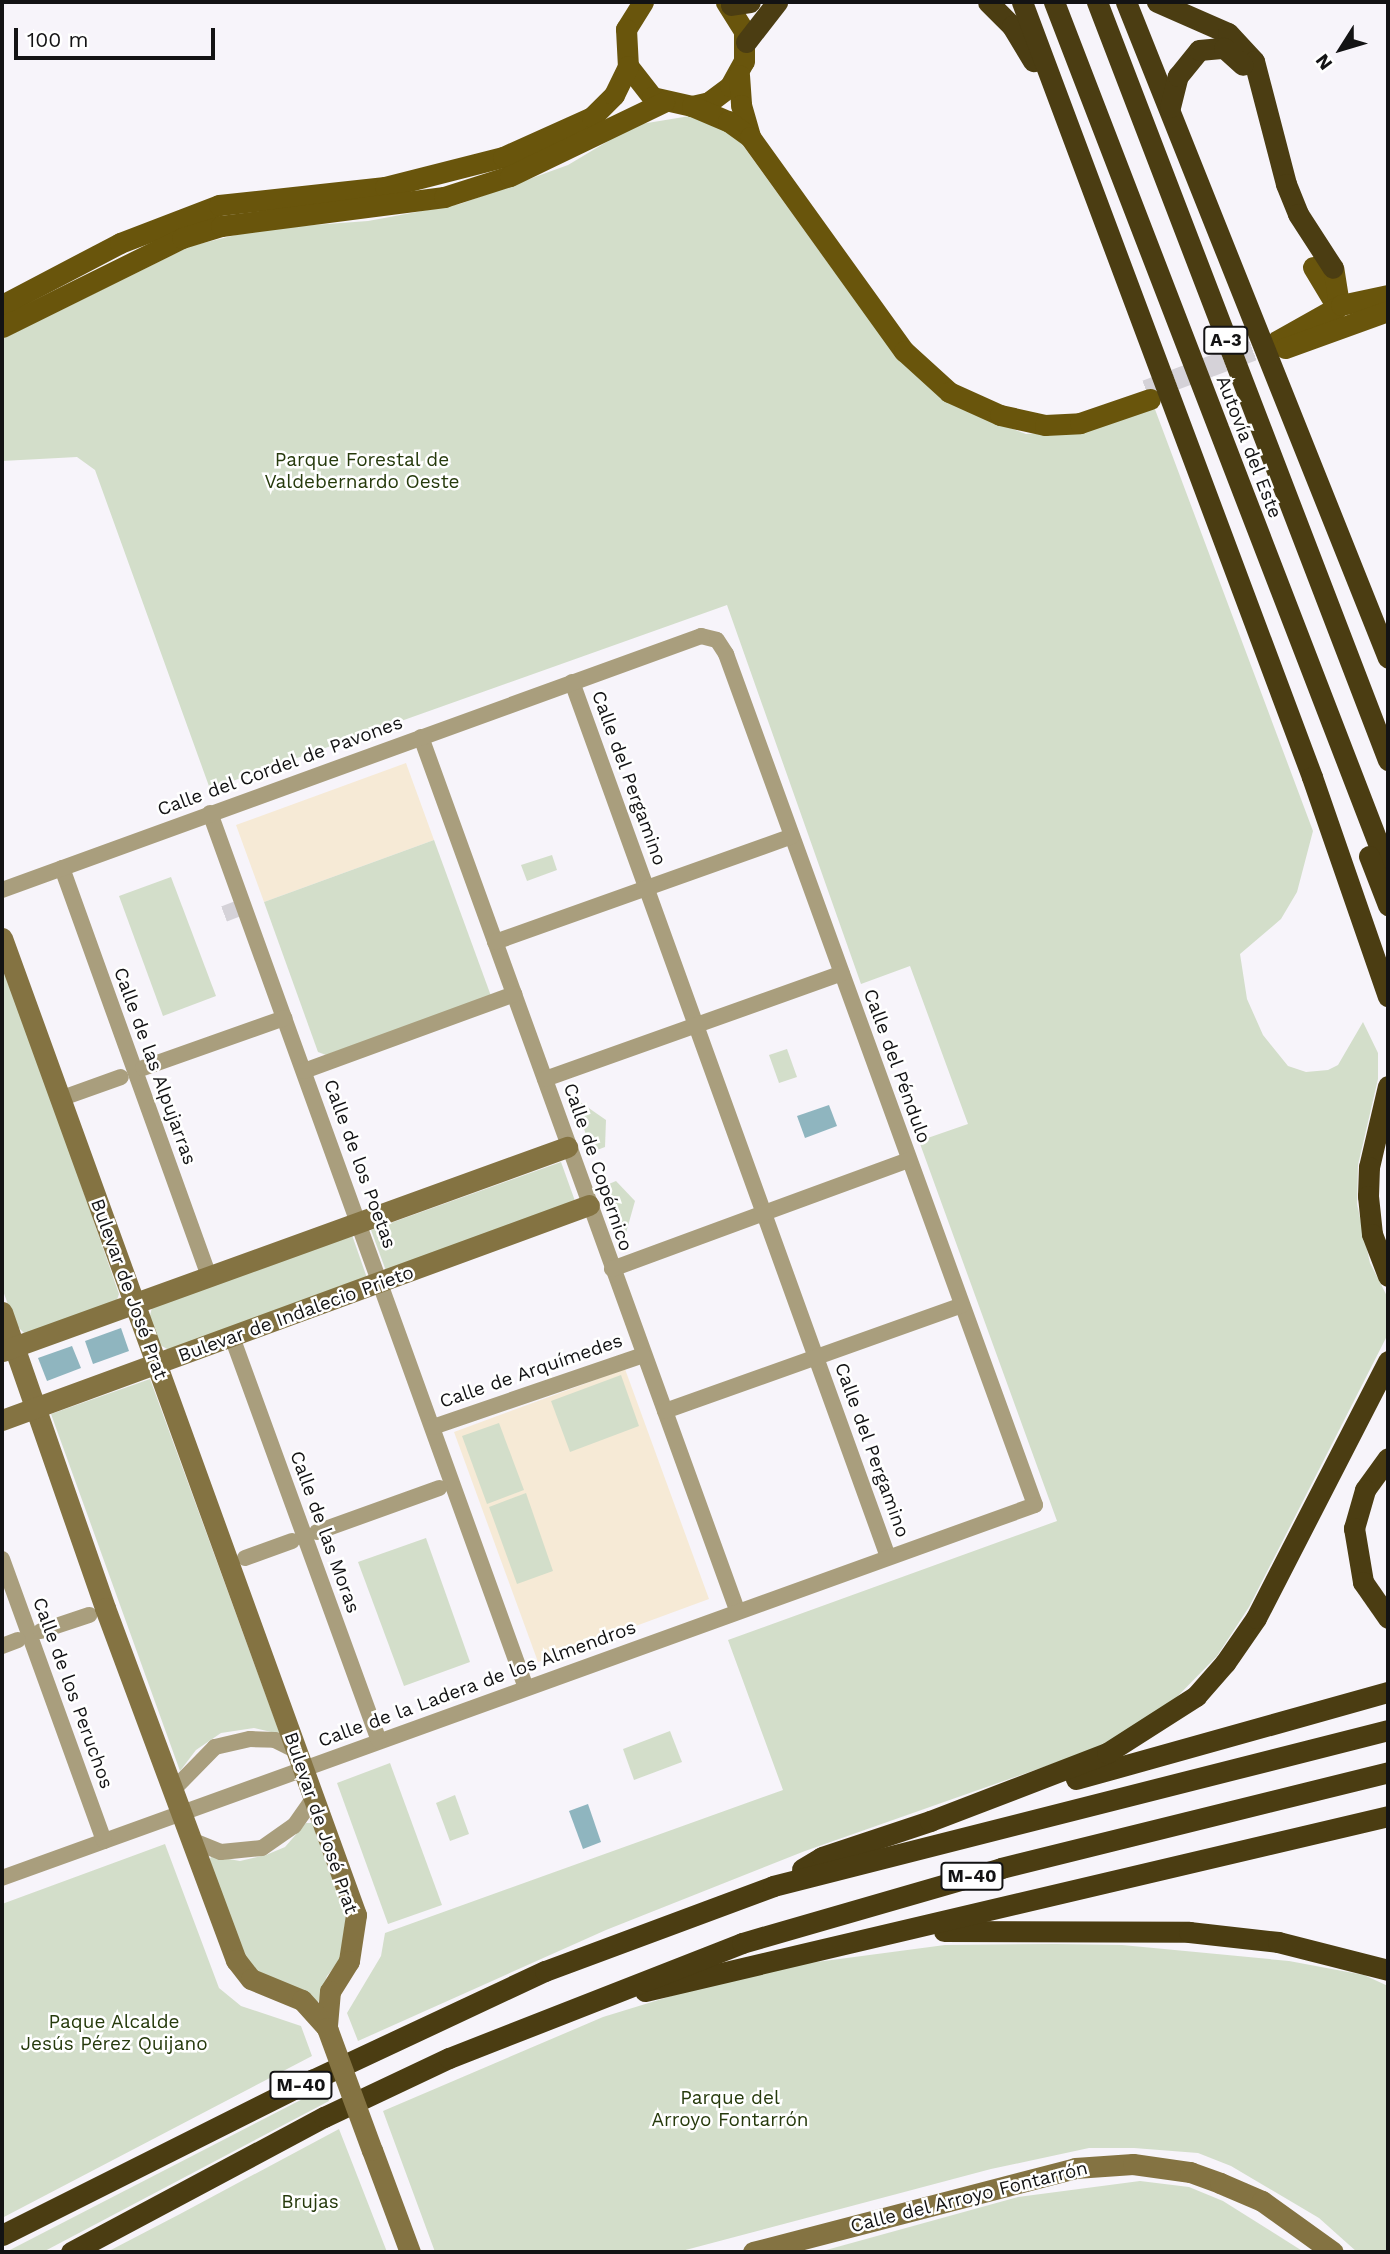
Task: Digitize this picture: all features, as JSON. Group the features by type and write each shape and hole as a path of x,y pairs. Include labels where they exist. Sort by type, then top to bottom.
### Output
{"highway":[{"path":"746,42 777,2"},
{"path":"988,2 1012,26 1054,99"},
{"path":"1022,2 1054,99 1225,543 1388,996"},
{"name":"Autovía del Este","path":"1054,2 1388,869"},
{"name":"Autovía del Este","path":"1097,2 1388,760"},
{"path":"1126,2 1388,658"},
{"path":"1157,2 1228,33 1254,61 1286,184 1323,268"},
{"path":"1170,107 1178,76 1199,50 1224,48 1234,55 1249,78 1278,196 1323,268"},
{"path":"1238,481 1283,633 1388,905"},
{"path":"1388,1086 1369,1167 1368,1196 1373,1234 1388,1276"},
{"path":"773,1886 822,1857 930,1821 1107,1753 1196,1696 1226,1663 1256,1618 1388,1361"},
{"path":"1388,1458 1364,1490 1354,1528 1363,1583 1388,1618"},
{"path":"930,1821 1388,1692"},
{"name":"M-40","path":"2,2235 312,2080 545,1971 773,1886 989,1827 1388,1730"},
{"name":"M-40","path":"71,2252 324,2117 564,2010 742,1943 859,1906 1388,1772"},
{"path":"564,2010 1388,1816"},
{"path":"904,1930 1189,1931 1350,1957 1388,1972"}],"main road":[{"path":"2,305 121,243 219,205 385,187 503,157 592,117 614,95 628,66 626,29 643,2"},
{"path":"736,3 746,42 739,75 741,105 750,137"},
{"path":"628,66 642,88 664,102 692,106 728,121 750,137 910,359 934,382 1000,415 1063,425 1148,394"},
{"path":"692,106 719,96 739,75"},
{"path":"2,327 182,238 221,226 444,197 510,176 664,102"},
{"path":"1323,268 1385,302"},
{"path":"1323,268 1336,307"},
{"path":"1285,343 1312,301 1323,268"},
{"path":"1285,343 1336,307 1385,302"},
{"path":"1285,343 1385,302"}],"street":[{"name":"Calle del Péndulo","path":"572,682 701,636 717,640 792,836 1035,1505 888,1557"},
{"name":"Calle del Cordel de Pavones","path":"2,890 572,682"},
{"name":"Calle del Pergamino","path":"572,682 888,1557"},
{"name":"Calle de Copérnico","path":"421,737 567,1147 737,1610"},
{"name":"Calle de los Poetas","path":"210,813 241,908 304,1072 526,1688"},
{"name":"Calle del Pergamino","path":"495,942 792,836"},
{"name":"Calle de las Alpujarras","path":"62,869 209,1277"},
{"name":"Bulevar de José Prat","path":"2,939 355,1915 349,1961 330,1991 327,2028"},
{"path":"545,1079 697,1027 842,973"},
{"path":"304,1072 514,994"},
{"path":"143,1068 284,1018"},
{"path":"68,1096 121,1076"},
{"path":"8,1350 567,1147"},
{"path":"612,1269 909,1160"},
{"name":"Bulevar de Indalecio Prieto","path":"2,1420 589,1205"},
{"name":"Calle del Pergamino","path":"665,1411 962,1305"},
{"path":"2,1312 8,1350 35,1408 236,1960 251,1979 302,2000 327,2028 410,2252"},
{"name":"Calle de las Moras","path":"232,1336 379,1741"},
{"name":"Calle de Arquímedes","path":"433,1427 643,1354"},
{"path":"317,1532 439,1488"},
{"path":"245,1558 292,1541"},
{"name":"Calle de la Ladera de los Almendros","path":"2,1878 888,1557"},
{"name":"Calle de los Peruchos","path":"2,1559 104,1841"},
{"path":"41,1631 89,1615"},
{"path":"2,1646 18,1640"},
{"name":"Calle de la Ladera de los Almendros","path":"173,1790 215,1747 250,1739 275,1740 295,1750"},
{"path":"191,1840 221,1852 262,1849 294,1826 313,1798"},
{"name":"Calle del Arroyo Fontarrón","path":"753,2252 1075,2168 1133,2164 1190,2172 1231,2188 1262,2202 1333,2252"}],"shaded area":[{"path":"406,763 434,840 264,902 236,825"},
{"path":"625,1369 709,1599 538,1662 454,1432"}],"green space":[{"name":"Parque Forestal de Valdebernardo Oeste","path":"696,115 734,133 833,270 987,419 1026,434 1090,430 1153,404 1313,831 1297,892 1281,919 1240,954 1247,999 1263,1035 1288,1066 1306,1072 1328,1070 1338,1065 1363,1022 1378,1053 1378,1079 1358,1165 1357,1204 1370,1263 1388,1298 1388,1334 1249,1607 1217,1656 1171,1703 1103,1746 805,1851 606,1930 358,2041 347,2013 381,1956 385,1933 783,1790 728,1640 1057,1521 919,1141 968,1124 910,966 861,984 727,605 210,789 95,470 77,457 2,461 2,339 191,246 260,229 368,221 460,204 568,165 635,125"},
{"path":"434,840 491,996 326,1055 318,1052 264,902"},
{"path":"552,855 557,870 527,881 521,865"},
{"path":"171,877 216,996 163,1016 119,896"},
{"path":"2,957 119,1294 117,1300 25,1334 15,1324 2,1288"},
{"path":"787,1049 797,1077 779,1083 769,1055"},
{"path":"573,1097 606,1120 605,1147 592,1152"},
{"path":"561,1162 575,1201 386,1271 371,1230"},
{"path":"616,1181 635,1201 624,1240 604,1186"},
{"path":"352,1235 367,1278 169,1350 160,1345 149,1320 152,1307"},
{"path":"621,1375 639,1426 570,1452 551,1401"},
{"path":"150,1379 280,1734 254,1728 221,1733 196,1750 180,1771 51,1414"},
{"path":"499,1423 524,1490 487,1504 462,1436"},
{"path":"526,1493 553,1571 517,1584 489,1507"},
{"path":"426,1538 470,1662 404,1686 358,1562"},
{"path":"670,1731 682,1762 634,1780 623,1749"},
{"path":"390,1763 442,1905 388,1924 337,1783"},
{"path":"455,1795 469,1834 450,1841 436,1803"},
{"path":"306,1823 312,1823 346,1917 340,1960 327,1976 318,2003 266,1980 243,1958 208,1861 212,1856 240,1861 266,1855 285,1847"},
{"name":"Paque Alcalde Jesús Pérez Quijano","path":"165,1844 219,1988 241,2006 301,2026 312,2056 2,2218 2,1904"},
{"name":"Parque del Arroyo Fontarrón","path":"945,1945 1122,1945 1289,1961 1364,1975 1388,1986 1388,2252 1357,2252 1319,2218 1231,2166 1198,2153 1089,2148 991,2169 678,2252 435,2252 383,2111 603,2017 704,1986 809,1963"},
{"path":"324,2088 329,2101 43,2252 6,2252"},
{"name":"Brujas","path":"339,2129 387,2252 107,2252 180,2214"},
{"path":"1140,2181 1189,2187 1223,2201 1304,2252 819,2252 1018,2197"}],"water":[{"path":"829,1105 837,1126 805,1138 797,1116"},
{"path":"121,1328 129,1351 93,1364 85,1341"},
{"path":"72,1346 81,1368 47,1381 38,1358"},
{"path":"588,1804 601,1842 583,1849 569,1811"}],"tunnel":[{"path":"1146,390 1277,341"},
{"path":"224,914 237,909"}]}
